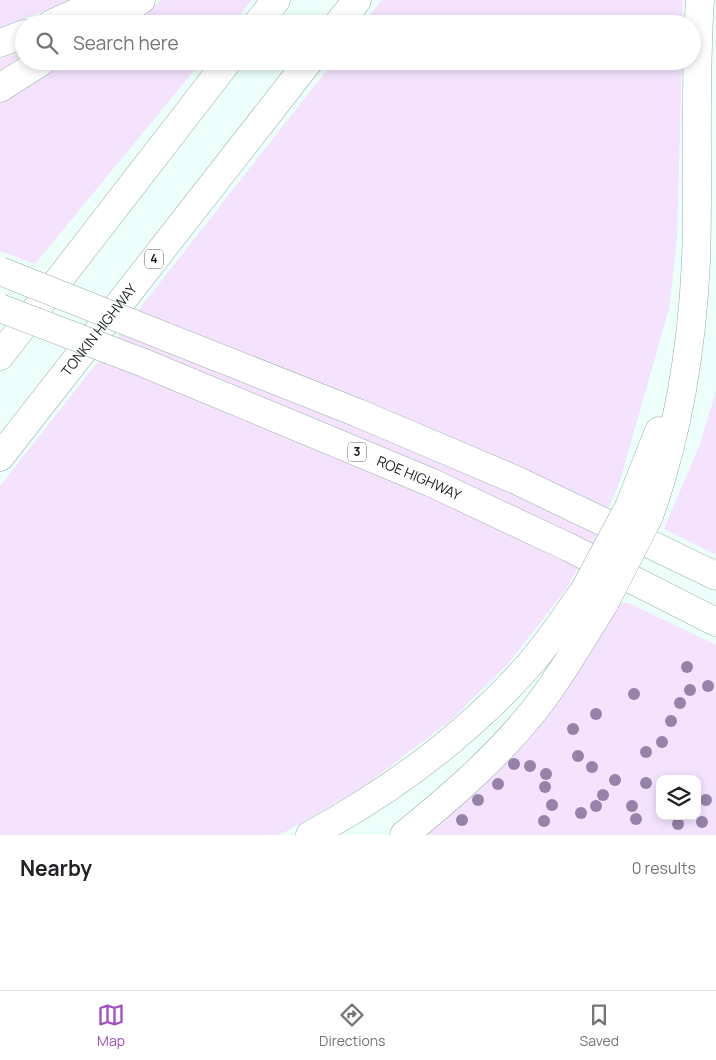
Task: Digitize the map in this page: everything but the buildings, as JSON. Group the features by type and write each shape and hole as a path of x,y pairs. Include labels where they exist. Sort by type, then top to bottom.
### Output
{"highway":[{"path":"71,15 104,0"},
{"path":"117,15 141,0"},
{"path":"264,15 276,0"},
{"path":"345,15 357,0"},
{"path":"699,15 700,0"},
{"path":"0,43 15,37"},
{"path":"0,88 28,70"},
{"path":"0,356 221,70"},
{"name":"TONKIN HIGHWAY","path":"0,457 302,70"},
{"path":"404,835 471,779 536,708 566,665 595,596 639,512 692,309 696,262 697,70"},
{"path":"0,271 358,413 516,480 716,576"},
{"name":"ROE HIGHWAY","path":"0,308 144,364 430,482 602,563 716,622"},
{"path":"310,835 384,792 416,770 463,731 595,596"}],"shaded area":[{"path":"0,0 73,0 32,15 15,15 15,21 0,27"},
{"path":"162,0 252,0 240,15 138,15"},
{"path":"382,0 683,0 682,15 370,15"},
{"path":"15,54 15,60 0,71 0,59"},
{"path":"47,70 195,70 35,264 0,251 0,103 11,93"},
{"path":"327,70 682,70 677,237 669,309 620,481 595,539 564,592 508,664 450,721 363,787 280,835 0,835 0,486"},
{"path":"716,391 716,555 664,529 700,444"},
{"path":"605,602 629,603 716,645 716,835 404,835 471,779"}]}
